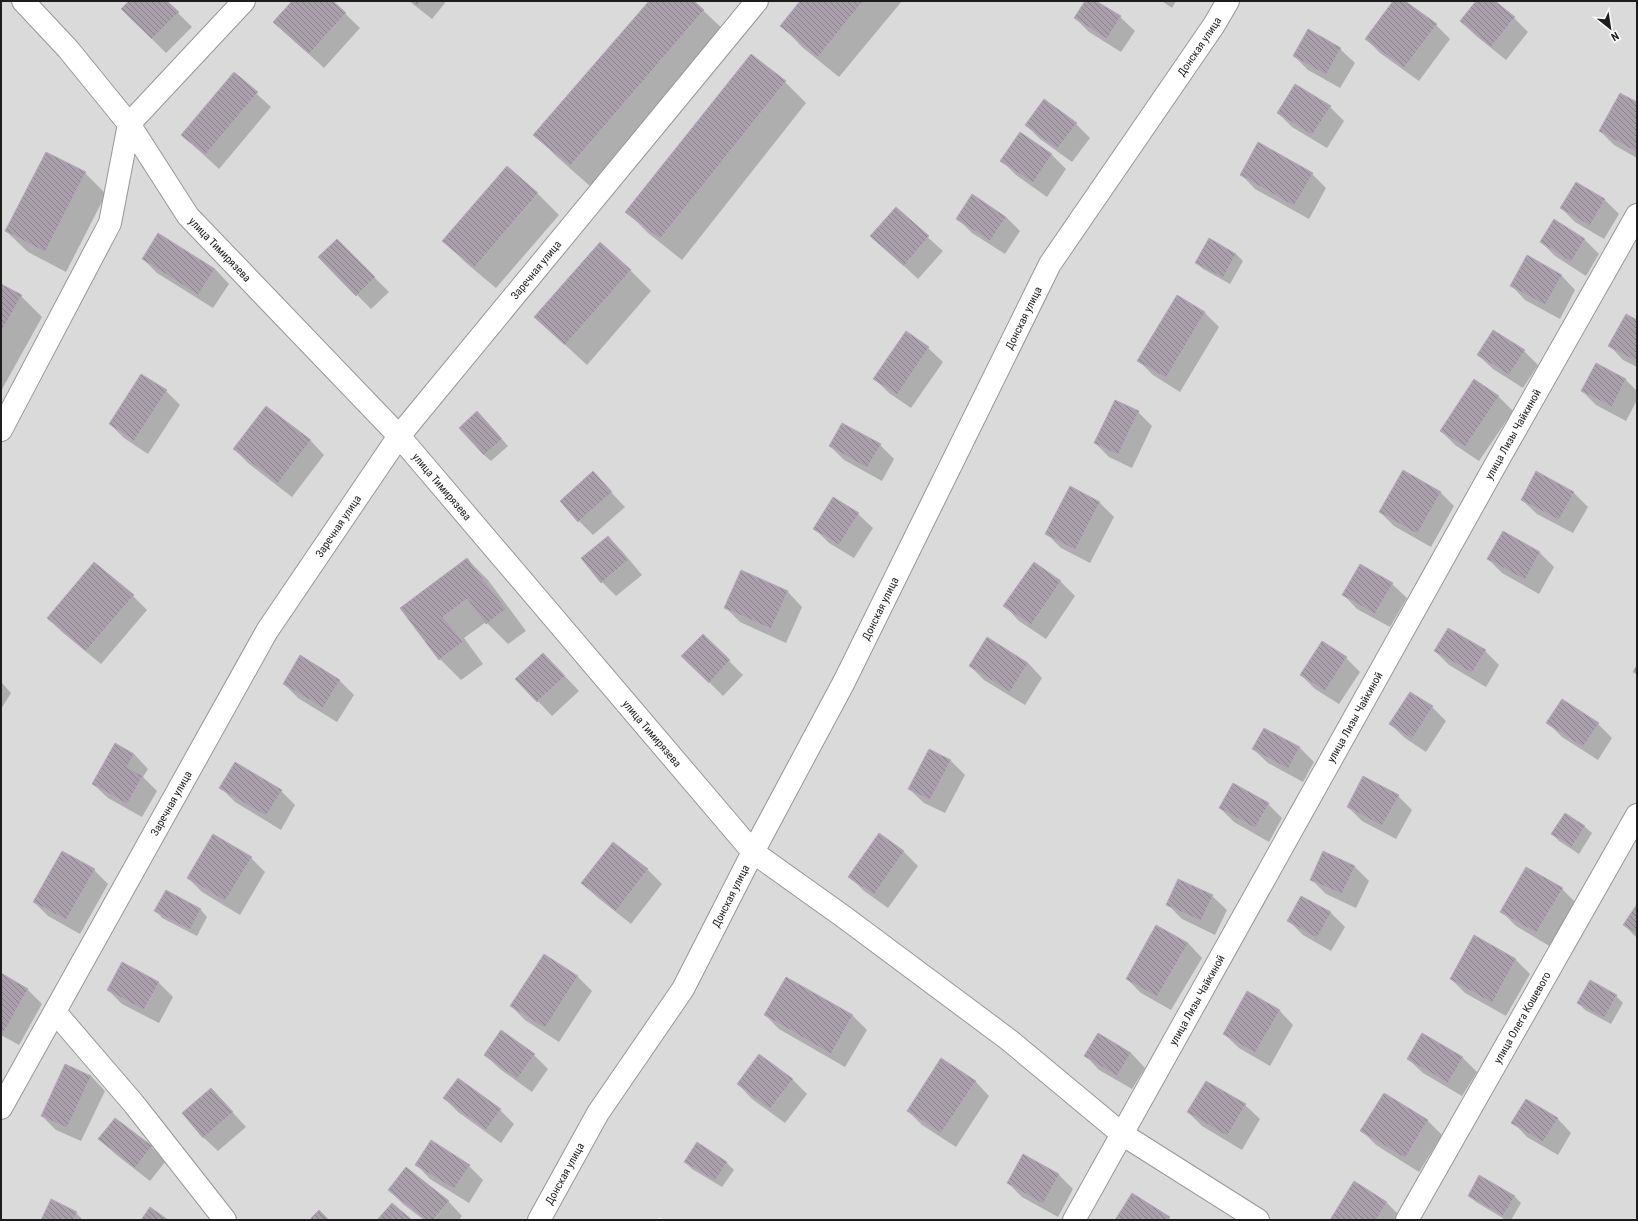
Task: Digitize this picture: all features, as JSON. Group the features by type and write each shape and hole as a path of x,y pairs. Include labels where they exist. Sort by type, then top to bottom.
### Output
{"street":[{"name":"улица Тимирязева","path":"23,1 68,49 129,124 188,216 399,436 753,852 844,917 1009,1040 1122,1134 1258,1220"},
{"path":"1,430 110,223 129,124 244,1"},
{"name":"Заречная улица","path":"1,1108 267,631 399,436 757,1"},
{"name":"Донская улица","path":"539,1220 598,1113 683,989 753,852 844,682 1050,264 1214,25 1228,1"},
{"name":"улица Лизы Чайкиной","path":"1074,1220 1501,455 1637,216"},
{"name":"улица Олега Кошевого","path":"1407,1220 1637,815"},
{"path":"55,1012 134,1104 225,1220"}],"shaded area":[{"path":"1,1 129,1 121,10 152,39 178,12 167,1 292,1 273,22 309,54 346,13 333,1 411,1 417,6 421,1 649,1 534,135 569,166 704,10 694,1 800,1 780,26 818,56 863,1 1085,1 1074,18 1107,39 1121,16 1096,1 1393,1 1365,39 1404,68 1437,24 1405,1 1476,1 1460,21 1491,47 1515,17 1495,1 1637,1 1637,102 1620,93 1599,131 1635,152 1637,149 1637,320 1626,314 1608,345 1637,362 1637,665 1633,671 1637,674 1637,904 1623,925 1637,934 1637,1220 1376,1220 1387,1202 1354,1182 1330,1220 1168,1220 1170,1217 1132,1193 1115,1220 664,1220 659,1217 657,1220 433,1220 449,1201 406,1167 388,1190 426,1220 412,1220 392,1203 377,1220 329,1220 319,1210 309,1220 168,1220 150,1207 141,1220 73,1220 77,1212 51,1199 41,1220 1,1220 1,1030 4,1031 28,989 1,973 1,332 22,295 1,284","holes":["1308,29 1341,48 1326,75 1293,56","751,54 786,81 660,239 625,211","234,72 258,92 204,155 181,135","1295,84 1330,106 1312,135 1277,113","1044,99 1077,123 1057,149 1025,125","1020,133 1052,154 1033,183 1001,162","1258,143 1294,205 1240,175","46,152 86,172 5,231","507,166 538,194 474,268 443,241","1576,182 1605,199 1590,226 1560,208","972,195 1006,216 990,240 957,219","896,208 929,236 904,265","1554,220 1585,239 1571,262 1540,242","158,233 215,269 198,295 142,259","1209,238 1236,254 1223,278 1195,263","337,239 375,277 356,295 318,258","599,242 631,270 565,345 534,317","1527,256 1561,274 1545,305 1510,286","1177,296 1205,312 1166,378 1138,361","1493,330 1525,350 1509,375 1477,355","906,331 929,347 896,395","1596,363 1626,379 1612,407 1581,391","141,374 167,391 134,441 109,424","1474,380 1499,396 1465,447 1440,431","266,406 311,440 278,483 233,450","477,411 502,439 484,455 459,428","842,423 880,444 867,468 829,446","1403,470 1441,492 1416,534 1379,512","1536,471 1574,492 1559,520","1070,487 1100,502 1075,549 1046,534","859,513 839,545 813,529","1503,532 1540,552 1525,580 1487,559","608,536 628,560 601,582 581,558","467,558 505,609 467,599 443,617 462,642 439,660 401,608","94,562 134,595 86,651 47,618","1034,562 1061,581 1031,625 1004,606","1360,564 1393,583 1375,614 1342,595","742,570 788,592 771,629 725,608","1448,628 1486,650 1472,673 1434,651","703,634 730,660 709,683 681,656","987,637 1028,663 1010,692 969,666","543,653 565,676 537,702 515,679","300,656 340,680 323,708 283,684","1347,657 1325,691 1300,675","1410,692 1433,706 1412,738 1389,724","1547,723 1599,723 1583,747","1264,728 1300,747 1288,769 1252,749","115,743 134,754 127,767 143,776 127,803 92,784","929,749 951,760 930,800 908,788","235,762 281,790 266,816 219,787","1364,776 1399,795 1382,825 1347,807","1233,783 1269,803 1255,828 1219,808","1565,813 1585,826 1572,847 1551,834","879,833 904,851 873,895 849,877","213,834 252,857 225,901 187,878","613,842 648,870 616,911 581,883","62,851 95,869 66,920 33,902","1323,851 1355,866 1342,894 1310,880","1178,879 1213,895 1201,921 1166,905","1563,889 1536,933 1500,912","166,890 201,909 189,930 155,911","1301,896 1331,912 1317,938","1157,925 1188,943 1157,997 1126,979","1474,936 1516,959 1492,1003 1450,979","544,954 578,976 545,1028 510,1006","122,962 159,982 145,1010 107,990","786,977 853,1016 831,1054 764,1016","1590,980 1616,995 1604,1018 1577,1003","1247,992 1280,1010 1255,1053 1223,1034","501,1031 535,1054 518,1078 484,1055","1098,1033 1131,1053 1117,1076 1084,1056","1422,1033 1463,1057 1448,1083","759,1054 793,1079 770,1109 737,1084","941,1058 976,1081 941,1133 907,1111","65,1064 91,1076 66,1128 41,1116","458,1078 501,1109 486,1130 443,1098","1206,1081 1246,1104 1227,1136 1187,1112","211,1088 232,1112 203,1137 182,1113","1384,1093 1428,1120 1405,1158 1361,1132","1526,1099 1557,1118 1543,1142 1511,1123","115,1118 152,1146 135,1168 98,1139","431,1140 470,1165 454,1189 415,1165","697,1142 727,1162 715,1181 684,1162","1023,1154 1059,1174 1043,1203 1007,1183","1479,1175 1515,1196 1503,1216 1468,1196"]}],"building":[{"path":"129,1 167,1 179,12 152,39 121,9"},
{"path":"292,1 333,1 346,13 309,54 273,22"},
{"path":"411,1 421,1 417,6"},
{"path":"649,1 694,1 704,10 570,166 533,135"},
{"path":"800,1 863,1 818,57 780,26"},
{"path":"1085,1 1096,1 1121,16 1107,39 1074,18"},
{"path":"1393,1 1405,1 1437,24 1404,68 1365,39"},
{"path":"1476,1 1495,1 1515,17 1491,47 1460,21"},
{"path":"1308,29 1341,48 1326,75 1293,56"},
{"path":"751,54 786,81 660,239 625,212"},
{"path":"234,72 258,92 205,155 181,135"},
{"path":"1295,84 1331,106 1312,135 1277,113"},
{"path":"1620,93 1637,102 1636,152 1599,131"},
{"path":"1044,99 1077,123 1057,149 1025,125"},
{"path":"1020,132 1052,154 1033,183 1000,161"},
{"path":"1258,142 1313,173 1294,206 1240,175"},
{"path":"46,152 86,172 45,252 5,231"},
{"path":"507,166 538,193 474,268 442,241"},
{"path":"1576,182 1605,199 1590,226 1560,208"},
{"path":"972,194 1006,217 990,241 956,219"},
{"path":"896,207 929,236 904,266 870,236"},
{"path":"1554,219 1585,239 1571,262 1540,242"},
{"path":"158,233 215,269 198,295 142,259"},
{"path":"1209,238 1236,254 1223,278 1195,263"},
{"path":"337,239 375,277 356,296 318,257"},
{"path":"600,242 631,270 565,345 534,317"},
{"path":"1527,255 1562,275 1545,305 1510,286"},
{"path":"1,284 22,295 1,332"},
{"path":"1177,295 1205,312 1166,378 1137,361"},
{"path":"1626,314 1637,320 1637,362 1608,346"},
{"path":"1493,330 1525,350 1509,375 1477,355"},
{"path":"906,331 929,347 897,395 873,379"},
{"path":"1596,363 1626,379 1612,407 1581,391"},
{"path":"141,374 167,390 134,441 109,424"},
{"path":"1474,379 1499,396 1465,447 1440,431"},
{"path":"1115,400 1139,411 1118,455 1094,443"},
{"path":"266,406 311,440 278,483 233,449"},
{"path":"477,411 502,439 484,455 459,428"},
{"path":"842,423 881,444 867,468 829,446"},
{"path":"1403,470 1441,492 1417,534 1379,512"},
{"path":"593,471 612,492 578,522 560,501"},
{"path":"1536,471 1574,492 1559,520 1521,500"},
{"path":"1070,486 1100,502 1075,550 1045,534"},
{"path":"833,497 859,513 839,545 813,529"},
{"path":"1503,531 1540,552 1525,580 1487,559"},
{"path":"608,536 628,560 601,583 581,558"},
{"path":"467,558 506,609 486,624 467,599 443,617 463,642 439,660 400,608"},
{"path":"94,562 134,595 86,651 47,618"},
{"path":"1034,562 1061,581 1031,625 1003,606"},
{"path":"1360,564 1393,583 1375,614 1342,595"},
{"path":"741,570 788,591 771,629 724,608"},
{"path":"1448,628 1486,650 1472,673 1434,651"},
{"path":"703,634 730,660 709,683 681,656"},
{"path":"987,637 1028,663 1010,692 969,666"},
{"path":"1322,641 1347,657 1325,691 1300,675"},
{"path":"543,653 565,676 537,702 515,679"},
{"path":"300,655 340,680 323,708 283,684"},
{"path":"1637,665 1637,674 1633,672"},
{"path":"1410,692 1433,706 1412,739 1389,724"},
{"path":"1562,699 1599,723 1583,747 1546,723"},
{"path":"1264,728 1300,747 1288,769 1252,749"},
{"path":"115,743 134,754 127,767 143,776 127,804 92,784"},
{"path":"929,749 951,760 930,800 908,789"},
{"path":"235,762 282,790 266,816 219,788"},
{"path":"1363,776 1399,795 1382,826 1347,807"},
{"path":"1233,783 1269,803 1255,828 1219,808"},
{"path":"1565,813 1585,826 1572,847 1551,834"},
{"path":"879,833 904,851 874,895 848,877"},
{"path":"213,834 252,857 225,901 187,878"},
{"path":"613,842 648,869 616,911 581,883"},
{"path":"62,851 95,869 66,920 33,902"},
{"path":"1323,851 1355,866 1342,894 1310,880"},
{"path":"1526,867 1563,888 1536,933 1500,912"},
{"path":"1178,879 1213,895 1201,921 1166,905"},
{"path":"166,890 201,909 190,930 154,911"},
{"path":"1301,896 1331,912 1317,938 1287,921"},
{"path":"1637,904 1637,934 1623,925"},
{"path":"1156,925 1188,943 1157,997 1126,979"},
{"path":"1474,935 1516,959 1492,1003 1450,979"},
{"path":"544,954 578,976 545,1028 510,1006"},
{"path":"122,962 159,982 144,1010 107,990"},
{"path":"1,973 28,989 4,1032 1,1030"},
{"path":"786,977 853,1015 831,1054 764,1015"},
{"path":"1590,980 1617,995 1604,1018 1577,1003"},
{"path":"1247,991 1280,1010 1255,1053 1223,1034"},
{"path":"501,1030 535,1054 517,1079 484,1055"},
{"path":"1098,1033 1131,1053 1117,1076 1084,1056"},
{"path":"1422,1033 1463,1057 1448,1083 1407,1059"},
{"path":"759,1054 793,1079 770,1109 737,1084"},
{"path":"941,1058 976,1081 941,1133 907,1111"},
{"path":"65,1064 91,1076 67,1128 41,1116"},
{"path":"458,1078 501,1109 486,1130 443,1098"},
{"path":"1206,1081 1246,1104 1227,1136 1187,1112"},
{"path":"211,1088 233,1112 203,1138 182,1113"},
{"path":"1384,1093 1428,1120 1405,1158 1360,1131"},
{"path":"1526,1099 1558,1118 1543,1142 1511,1123"},
{"path":"115,1118 152,1146 135,1168 98,1139"},
{"path":"431,1140 470,1165 454,1189 415,1165"},
{"path":"697,1142 727,1162 715,1181 684,1162"},
{"path":"1023,1154 1059,1174 1043,1204 1007,1183"},
{"path":"406,1167 449,1201 433,1220 426,1220 388,1190"},
{"path":"1479,1175 1515,1196 1503,1216 1468,1196"},
{"path":"1354,1181 1387,1202 1376,1220 1330,1220"},
{"path":"1132,1193 1170,1217 1168,1220 1115,1220"},
{"path":"51,1199 77,1212 73,1220 41,1220"},
{"path":"392,1203 412,1220 377,1220"},
{"path":"150,1207 168,1220 141,1220"},
{"path":"319,1210 329,1220 309,1220"}]}
